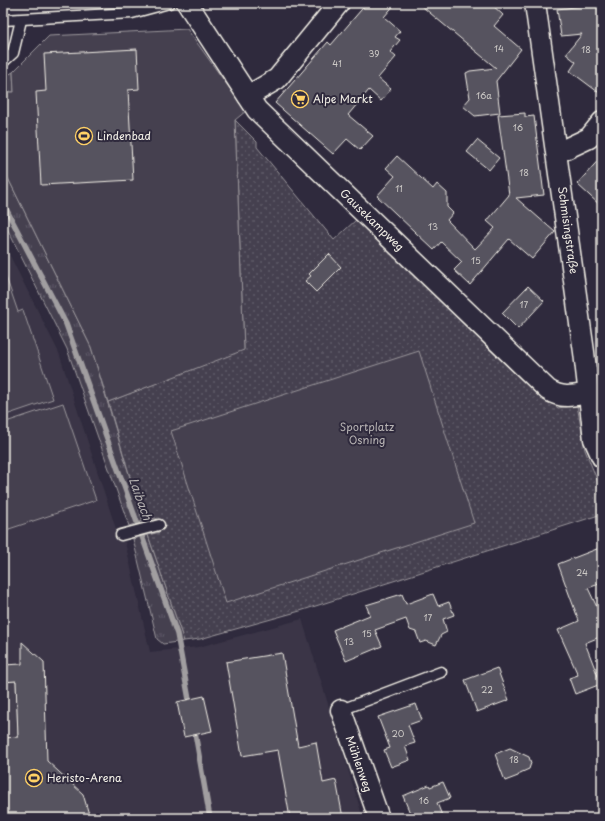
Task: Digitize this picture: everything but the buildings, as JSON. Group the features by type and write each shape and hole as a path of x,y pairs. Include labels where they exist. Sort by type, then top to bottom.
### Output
{"street":[{"name":"Gausekampweg","path":"187,3 257,110 548,390 557,395 566,397 588,393"},
{"path":"248,96 277,79 339,3"},
{"name":"Schmisingstraße","path":"535,3 557,152 594,438 602,457"},
{"path":"557,152 590,138 602,122"},
{"name":"Mühlenweg","path":"341,710 379,818"}],"lane":[{"path":"3,20 132,13 169,3"},
{"path":"3,62 13,53 21,20"},
{"path":"121,536 159,524"},
{"path":"341,710 441,672"}],"shaded area":[{"path":"3,242 59,353 116,529 125,542 150,652 199,647 302,619 363,818 3,818"}],"green space":[{"name":"Lindenbad","path":"187,29 246,111 235,120 244,350 108,402 91,347 3,168 3,92 14,92 13,72 49,36"},
{"path":"13,72 14,92 3,92 3,78"},
{"name":"Sportplatz Osning","path":"235,120 257,142 257,147 334,240 356,220 546,398 558,408 577,405 585,450 602,492 602,514 300,611 200,639 184,641 148,535 160,532 156,518 143,521 108,402 244,349"},
{"path":"3,168 91,347 143,521 129,526 67,349 3,220"},
{"path":"3,268 18,312 23,310 53,399 3,416"},
{"path":"419,351 474,523 226,603 171,431"},
{"path":"63,403 96,500 3,531 3,423"},
{"path":"148,535 184,641 163,644 157,639 133,539"},
{"path":"16,681 18,737 3,738 3,682"}],"waterway":[{"name":"Laibach","path":"3,203 66,324 177,634 190,705"},
{"name":"Laibach","path":"194,727 210,818"}],"place":[{"name":"Alpe Markt","path":"300,99"},
{"name":"Lindenbad","path":"84,136"},
{"name":"Heristo-Arena","path":"34,778"}]}
